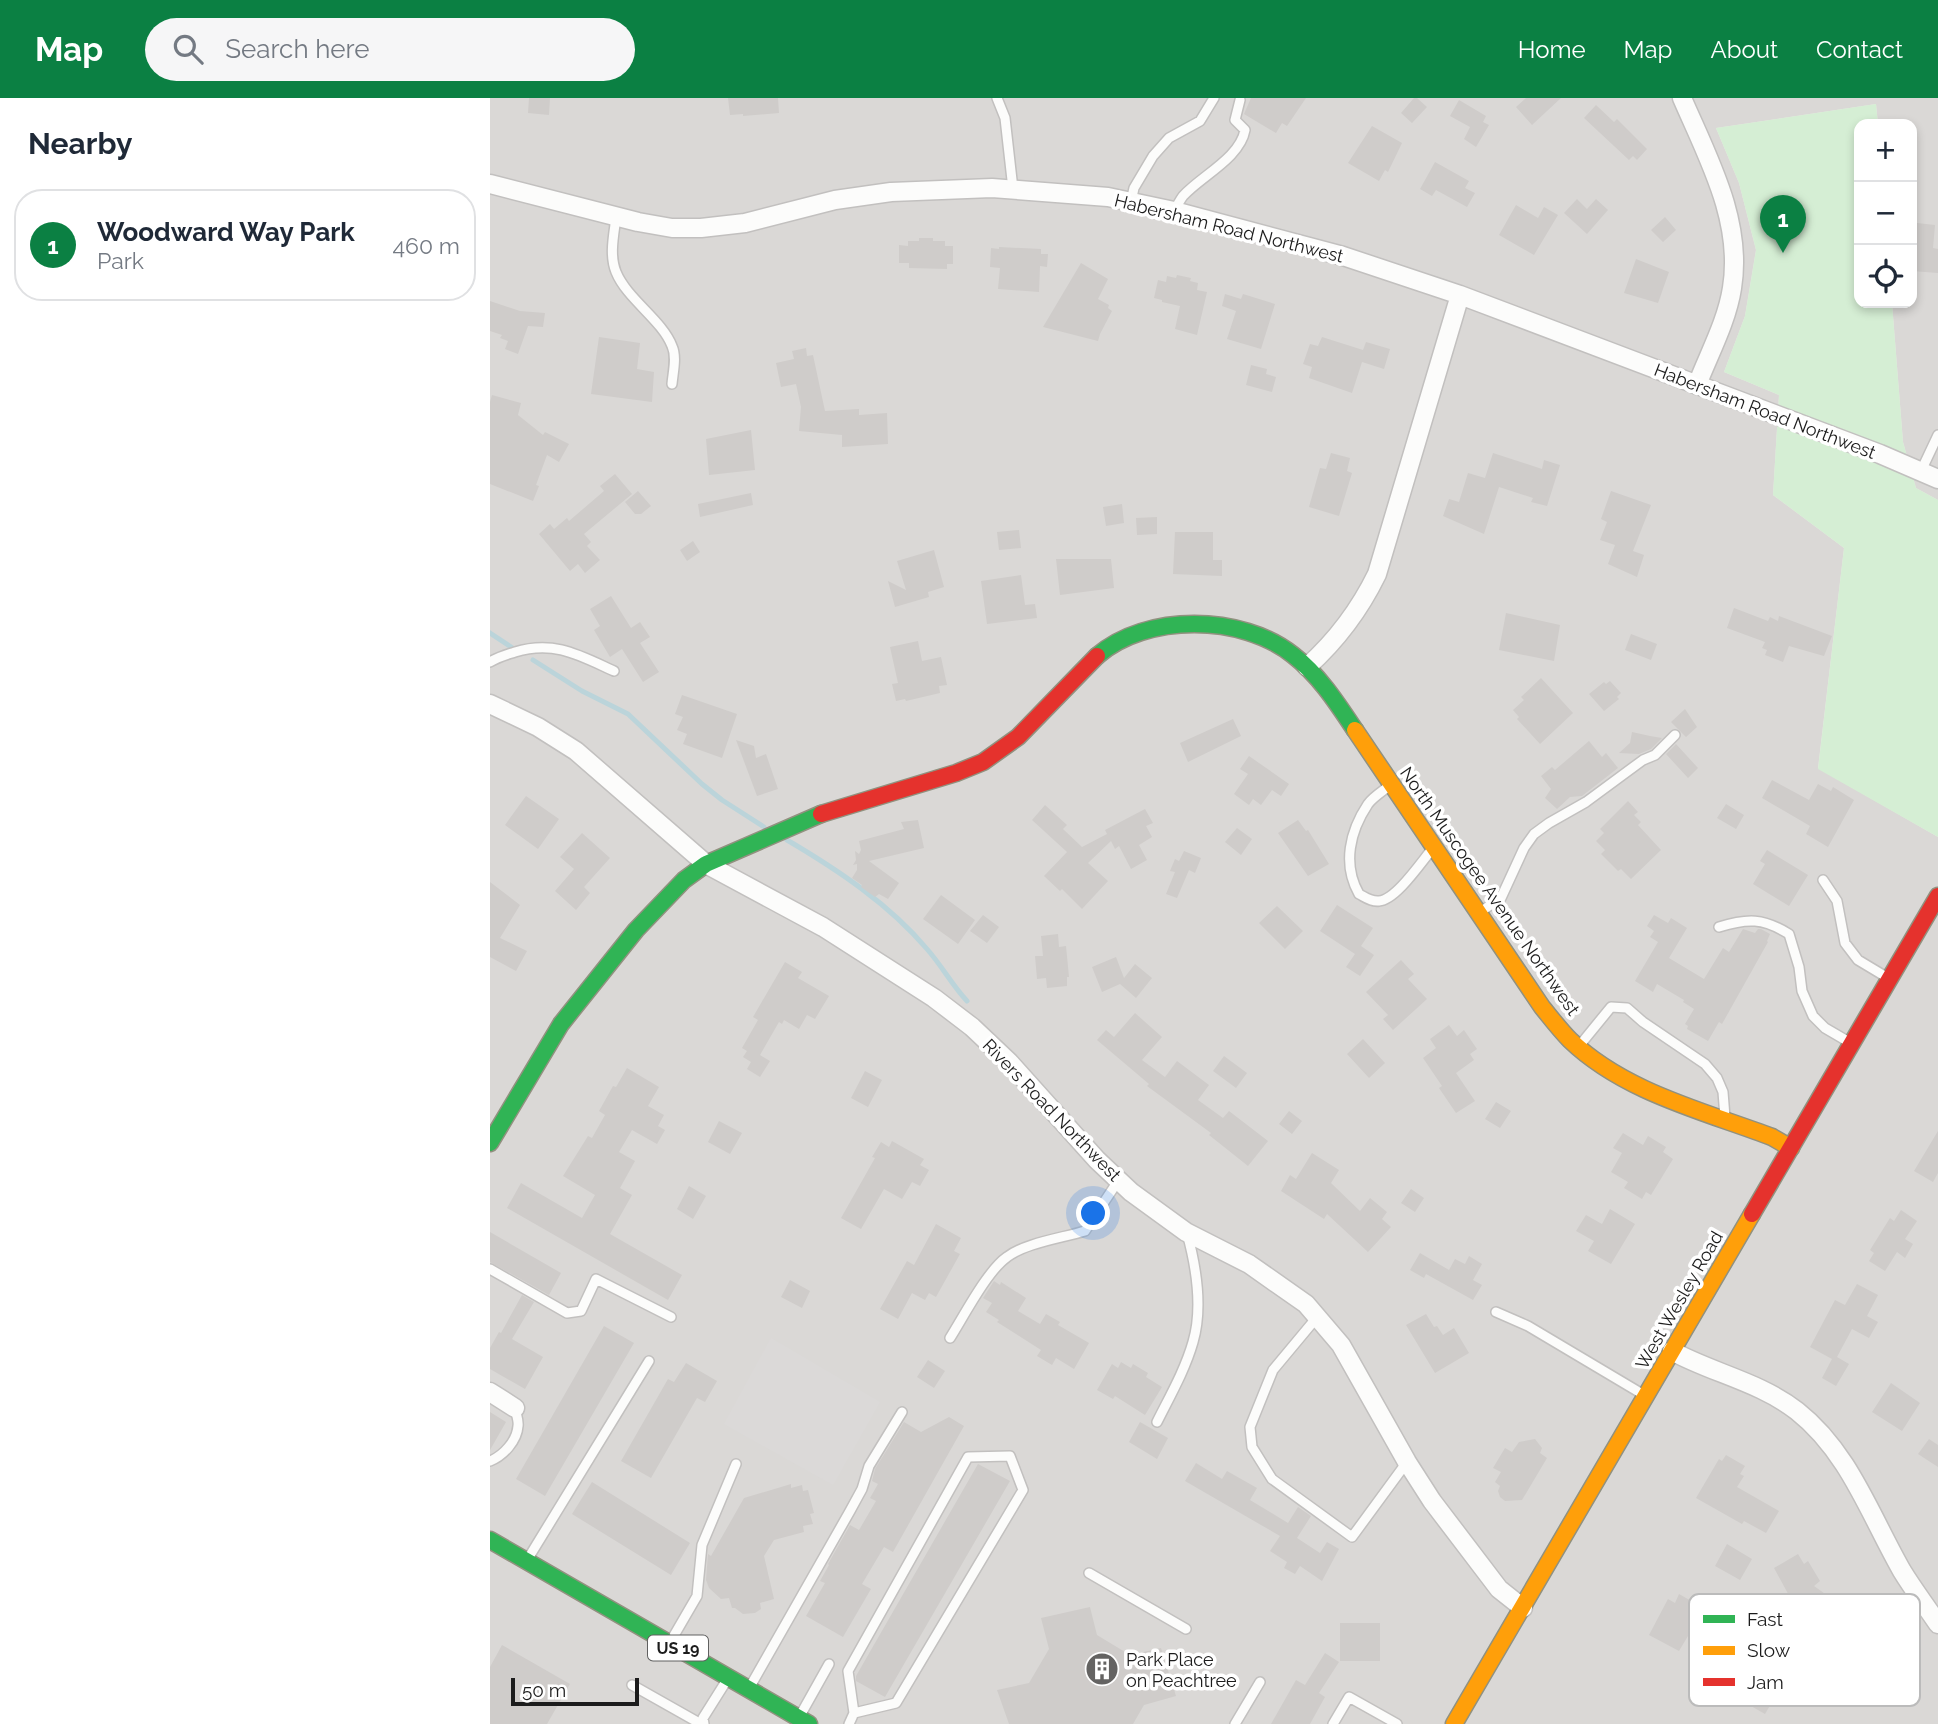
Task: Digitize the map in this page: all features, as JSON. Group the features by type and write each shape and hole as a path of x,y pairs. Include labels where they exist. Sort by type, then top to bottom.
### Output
{"main road":[{"name":"North Muscogee Avenue Northwest","path":"490,1143 561,1024 636,930 684,880 706,864 807,818 984,762 1018,737 1099,654 1118,641 1143,630 1179,624 1234,627 1273,642 1307,667 1333,697 1542,1007 1578,1046 1604,1067 1638,1087 1772,1137 1791,1147"},
{"name":"West Wesley Road","path":"1454,1724 1938,897"},
{"name":"US 19","path":"495,1546 526,1561 806,1722"}],"street":[{"path":"1682,98 1712,167 1731,223 1735,256 1732,290 1698,385"},
{"name":"Habersham Road Northwest","path":"490,184 616,217 672,228 745,223 835,201 891,192 1013,189 1108,197 1174,211 1343,256 1460,295 1938,479"},
{"path":"1307,667 1348,625 1377,574 1460,295"},
{"name":"Rivers Road Northwest","path":"490,704 538,727 576,751 706,864 823,927 934,998 972,1027 1009,1062 1118,1181 1186,1232 1250,1264 1289,1291 1318,1316 1341,1345 1432,1501 1499,1589 1523,1608"},
{"path":"1672,1351 1769,1393 1796,1410 1817,1429 1846,1465 1903,1572 1918,1594"},
{"path":"490,1392 516,1408"},
{"path":"1920,1597 1938,1624"}],"lane":[{"path":"997,98 1005,118 1013,189"},
{"path":"1131,202 1134,188 1153,156 1169,138 1200,121 1214,98"},
{"path":"1174,211 1183,196 1214,172 1243,139 1245,130 1235,120 1240,100"},
{"path":"616,217 612,258 616,272 672,346 672,384"},
{"path":"1921,471 1938,435"},
{"path":"490,663 531,648 550,647 574,652 614,671"},
{"path":"1479,913 1501,898 1524,848 1534,834 1586,802 1643,760 1655,755 1675,735"},
{"path":"1392,783 1370,802 1351,843 1348,869 1359,894 1375,902 1387,900 1434,846"},
{"path":"1823,880 1837,901 1846,943 1858,960 1890,979"},
{"path":"1719,927 1742,920 1760,920 1789,934 1799,967 1802,991 1814,1016 1825,1028 1852,1044"},
{"path":"1578,1046 1611,1007 1627,1008 1712,1070 1723,1092 1726,1120"},
{"path":"950,1338 995,1269 1006,1257 1019,1250 1085,1231 1118,1181"},
{"path":"1157,1422 1186,1359 1197,1320 1198,1302 1192,1251 1186,1232"},
{"path":"490,1269 567,1314 581,1311 596,1279 671,1317"},
{"path":"1496,1312 1528,1326 1645,1396"},
{"path":"1318,1316 1273,1370 1250,1427 1252,1447 1272,1479 1352,1537 1407,1462"},
{"path":"526,1561 649,1361"},
{"path":"490,1461 509,1448 518,1427 516,1408"},
{"path":"749,1689 862,1489 869,1466 902,1412"},
{"path":"849,1724 854,1713 848,1671 968,1457 1010,1456 1023,1490 896,1703 854,1713"},
{"path":"670,1644 696,1596 702,1545 736,1464"},
{"path":"1089,1573 1186,1629"},
{"path":"806,1722 829,1664"},
{"path":"632,1685 703,1724 703,1718 729,1678"},
{"path":"1235,1724 1261,1682"},
{"path":"1333,1724 1349,1697 1397,1724"}],"shaded area":[{"path":"490,98 1938,98 1938,500 1916,488 1903,442 1892,308 1917,308 1917,119 1878,119 1876,104 1716,128 1739,183 1756,250 1745,316 1724,372 1779,395 1773,495 1844,548 1818,768 1938,837 1938,1724 490,1724"},
{"path":"771,1338 880,1402 833,1485 724,1424"}],"green space":[{"path":"1876,104 1878,119 1854,119 1854,308 1892,308 1903,442 1916,488 1938,500 1938,837 1818,769 1844,548 1773,495 1779,395 1724,372 1745,316 1756,250 1739,183 1716,128"}],"building":[{"path":"529,98 550,98 549,115 528,113"},
{"path":"728,98 778,98 779,113 730,115"},
{"path":"1251,98 1306,98 1287,126 1282,123 1276,133 1244,114"},
{"path":"1414,98 1427,107 1412,123 1401,113"},
{"path":"1526,98 1561,98 1532,125 1516,107"},
{"path":"1459,100 1486,116 1483,122 1489,125 1476,147 1464,139 1470,127 1450,116"},
{"path":"1596,105 1614,122 1617,119 1647,149 1637,160 1633,156 1629,160 1584,118"},
{"path":"1372,126 1402,143 1388,172 1385,170 1379,181 1348,163"},
{"path":"1435,162 1469,181 1465,188 1475,193 1467,207 1436,190 1432,196 1420,189"},
{"path":"1577,199 1587,209 1596,199 1608,210 1587,234 1564,213"},
{"path":"1516,205 1538,218 1544,207 1558,215 1534,255 1499,235"},
{"path":"1665,217 1676,230 1663,242 1651,230"},
{"path":"1917,223 1935,225 1933,248 1938,249 1938,273 1917,271"},
{"path":"919,238 933,238 933,241 945,241 945,246 953,246 953,264 947,264 947,269 909,268 909,263 899,263 899,245 908,246 908,241 919,241"},
{"path":"991,248 1041,249 1041,254 1048,254 1047,267 1040,266 1039,292 998,289 1000,268 990,267"},
{"path":"1636,259 1669,272 1658,303 1624,293"},
{"path":"1081,263 1108,279 1098,299 1109,305 1108,308 1112,311 1098,341 1043,327"},
{"path":"1177,275 1191,278 1190,281 1198,283 1197,290 1207,292 1197,335 1175,329 1180,306 1154,298 1158,280 1166,282 1167,276 1176,278"},
{"path":"1225,294 1241,299 1243,294 1275,304 1261,349 1227,339 1236,311 1222,306"},
{"path":"490,301 520,311 545,313 543,327 528,326 518,354 505,349 508,341 500,338 502,335 490,331"},
{"path":"599,337 640,343 637,369 654,372 652,402 591,394"},
{"path":"1322,337 1363,350 1366,342 1390,349 1384,369 1362,362 1352,393 1309,378 1312,367 1303,364 1310,344 1318,346"},
{"path":"806,348 807,356 813,355 825,411 859,409 859,415 887,413 888,444 842,447 842,435 799,431 801,407 796,384 781,387 776,363 794,359 792,351"},
{"path":"1251,365 1267,369 1266,374 1276,377 1272,392 1246,385"},
{"path":"492,395 521,403 518,415 543,435 545,432 569,444 559,462 547,455 533,501 490,484"},
{"path":"751,430 755,470 709,475 706,439"},
{"path":"1331,453 1350,458 1347,471 1352,473 1339,516 1309,507 1320,468 1326,469"},
{"path":"1493,453 1542,469 1544,460 1560,465 1547,506 1531,502 1533,498 1499,487 1484,534 1443,516 1449,499 1459,502 1468,473 1485,478"},
{"path":"615,474 632,494 584,534 591,542 587,546 600,560 585,573 578,564 570,571 539,534 550,524 554,529 567,518 569,521 604,491 600,486"},
{"path":"638,491 651,506 641,514 635,514 625,502"},
{"path":"1611,491 1651,505 1633,551 1644,555 1637,577 1608,564 1615,545 1600,540 1607,522 1601,519"},
{"path":"751,493 753,505 700,517 698,504"},
{"path":"1122,504 1124,523 1106,526 1103,507"},
{"path":"1157,517 1157,534 1137,535 1136,518"},
{"path":"1019,530 1021,548 999,550 997,532"},
{"path":"1175,532 1213,532 1213,560 1222,560 1222,576 1173,574"},
{"path":"693,541 700,552 687,561 680,550"},
{"path":"934,550 944,587 928,592 929,597 895,607 888,581 906,590 897,561"},
{"path":"1056,559 1111,559 1114,588 1060,595"},
{"path":"1021,575 1025,605 1035,604 1037,618 987,624 981,581"},
{"path":"611,596 631,628 640,622 650,637 640,643 659,672 643,682 622,649 610,657 594,630 600,626 590,609"},
{"path":"1734,608 1768,621 1770,617 1778,621 1779,616 1832,636 1824,656 1789,646 1783,662 1765,655 1767,650 1762,648 1765,642 1727,628"},
{"path":"1506,613 1560,625 1554,661 1499,650"},
{"path":"1631,634 1657,644 1651,660 1625,650"},
{"path":"918,641 922,661 941,657 947,685 939,686 940,693 896,701 892,684 898,683 890,647"},
{"path":"1541,678 1573,713 1540,744 1517,719 1519,717 1513,710 1524,700 1521,697"},
{"path":"1610,681 1621,693 1617,697 1619,699 1604,711 1589,694 1604,682 1606,684"},
{"path":"682,695 737,714 722,758 683,744 687,734 677,730 683,717 675,714"},
{"path":"1685,709 1697,727 1686,737 1671,722"},
{"path":"1233,719 1241,736 1188,762 1180,743"},
{"path":"1632,732 1662,738 1651,749 1639,754 1619,753 1630,743"},
{"path":"736,740 754,746 756,758 766,754 778,789 757,796"},
{"path":"1589,741 1602,757 1606,753 1618,768 1582,796 1570,797 1557,809 1545,798 1551,789 1541,776 1552,767 1555,770"},
{"path":"1676,744 1698,768 1688,778 1666,754"},
{"path":"1249,756 1289,784 1281,796 1272,790 1261,805 1253,799 1249,805 1234,794 1248,774 1240,769"},
{"path":"1772,780 1809,800 1818,784 1831,791 1833,787 1854,800 1828,847 1806,834 1810,826 1762,798"},
{"path":"526,796 559,819 538,849 505,825"},
{"path":"1628,801 1638,812 1634,815 1641,822 1638,825 1661,850 1631,879 1621,869 1618,871 1601,854 1605,850 1596,841 1604,833 1600,829"},
{"path":"1726,804 1744,815 1736,829 1717,818"},
{"path":"1045,805 1067,825 1063,829 1082,847 1107,834 1105,830 1145,809 1153,823 1146,826 1152,837 1139,845 1147,860 1131,869 1119,846 1115,849 1111,841 1088,863 1108,881 1082,909 1044,876 1067,852 1032,820"},
{"path":"918,820 924,848 869,861 899,883 888,899 879,894 875,897 852,878 857,870 857,864 853,865 856,860 855,851 859,854 861,850 859,841 904,829 901,822"},
{"path":"1298,820 1306,831 1308,830 1329,864 1308,876 1278,833"},
{"path":"1237,828 1252,839 1241,855 1225,842"},
{"path":"582,833 610,858 584,887 590,893 576,910 555,891 574,869 560,857"},
{"path":"1767,850 1808,875 1789,906 1753,884 1765,864 1760,861"},
{"path":"1184,851 1201,858 1195,873 1189,870 1177,898 1166,894 1175,872 1170,871 1175,859 1179,861"},
{"path":"490,882 520,905 500,938 527,951 516,971 490,957"},
{"path":"941,895 975,920 958,944 923,919"},
{"path":"1337,905 1373,928 1361,946 1374,955 1360,976 1346,967 1355,954 1320,931"},
{"path":"1277,906 1303,931 1285,949 1259,923"},
{"path":"983,915 999,927 987,943 970,931"},
{"path":"1654,915 1668,923 1671,918 1687,928 1669,958 1704,979 1723,948 1729,952 1743,929 1755,933 1761,929 1770,934 1722,1024 1719,1022 1708,1041 1687,1029 1685,1024 1694,1009 1683,1002 1684,1000 1657,984 1653,992 1635,981 1658,942 1650,937 1654,931 1647,926"},
{"path":"1058,934 1059,947 1066,946 1069,977 1067,986 1047,988 1046,978 1037,979 1035,956 1043,956 1041,936"},
{"path":"1116,957 1124,978 1135,964 1152,978 1136,998 1120,984 1102,992 1092,967"},
{"path":"1401,960 1414,974 1408,979 1427,999 1393,1030 1383,1019 1388,1015 1366,992"},
{"path":"785,962 802,972 798,978 829,996 815,1019 807,1015 799,1029 784,1020 782,1024 779,1022 760,1055 770,1061 760,1077 747,1069 751,1062 743,1057 747,1051 742,1048 758,1020 753,1017"},
{"path":"1135,1013 1162,1037 1142,1060 1165,1077 1177,1061 1209,1085 1198,1100 1223,1118 1229,1111 1268,1141 1248,1166 1209,1135 1211,1133 1147,1086 1149,1084 1097,1040 1106,1030 1114,1037"},
{"path":"1449,1025 1457,1036 1464,1030 1477,1049 1470,1054 1474,1060 1456,1073 1475,1101 1456,1113 1423,1058 1436,1048 1430,1039"},
{"path":"1363,1039 1385,1063 1369,1078 1347,1054"},
{"path":"1224,1056 1247,1073 1236,1088 1213,1071"},
{"path":"627,1068 659,1087 648,1106 664,1115 658,1126 665,1130 657,1144 632,1130 619,1152 635,1161 620,1188 632,1195 610,1234 682,1275 668,1300 507,1208 521,1183 582,1218 595,1195 563,1176 588,1136 592,1138 605,1115 599,1111"},
{"path":"865,1071 882,1080 868,1107 851,1098"},
{"path":"1496,1102 1511,1111 1500,1128 1485,1119"},
{"path":"1289,1111 1302,1121 1292,1134 1279,1124"},
{"path":"719,1121 742,1133 730,1154 708,1142"},
{"path":"1938,1131 1938,1173 1933,1182 1914,1171"},
{"path":"1623,1133 1643,1145 1648,1136 1666,1147 1663,1152 1673,1159 1651,1195 1646,1192 1642,1199 1624,1188 1628,1182 1611,1172 1622,1153 1613,1148"},
{"path":"892,1141 924,1159 920,1165 929,1170 920,1186 912,1182 902,1199 884,1189 861,1229 841,1218 875,1158 872,1157 881,1142 889,1147"},
{"path":"1312,1153 1339,1170 1331,1183 1360,1211 1370,1198 1387,1212 1382,1219 1391,1227 1368,1252 1327,1214 1324,1219 1281,1191 1290,1175 1296,1179"},
{"path":"689,1186 706,1196 693,1219 677,1209"},
{"path":"1411,1189 1424,1198 1415,1212 1401,1203"},
{"path":"1610,1209 1635,1224 1611,1264 1588,1251 1594,1241 1576,1231 1586,1215 1602,1224"},
{"path":"1901,1210 1917,1221 1905,1239 1913,1244 1905,1258 1897,1252 1885,1271 1869,1261 1874,1253 1870,1250 1890,1218 1894,1221"},
{"path":"936,1224 961,1238 954,1251 960,1254 936,1297 929,1293 925,1300 912,1293 898,1319 880,1309 907,1261 914,1265"},
{"path":"490,1232 561,1273 549,1295 490,1262"},
{"path":"1420,1253 1449,1270 1455,1259 1465,1264 1469,1256 1482,1264 1473,1280 1482,1285 1473,1300 1426,1274 1424,1278 1410,1270"},
{"path":"790,1280 810,1291 802,1308 781,1297"},
{"path":"994,1281 1000,1285 1001,1282 1026,1298 1018,1311 1040,1324 1046,1314 1060,1322 1058,1325 1089,1343 1074,1369 1056,1358 1052,1365 1037,1356 1041,1350 986,1312 992,1303 983,1298"},
{"path":"1857,1284 1878,1295 1867,1316 1878,1322 1869,1338 1852,1329 1837,1357 1849,1364 1836,1386 1822,1378 1832,1359 1810,1347 1835,1300 1845,1305"},
{"path":"522,1295 534,1302 512,1339 543,1357 525,1389 490,1369 490,1348"},
{"path":"1426,1314 1443,1335 1454,1328 1469,1353 1435,1373 1406,1325"},
{"path":"604,1326 634,1343 545,1496 516,1479"},
{"path":"928,1360 945,1371 934,1388 917,1377"},
{"path":"1121,1362 1131,1368 1133,1364 1148,1373 1146,1377 1162,1387 1145,1415 1115,1396 1113,1399 1097,1390 1112,1364 1118,1368"},
{"path":"686,1363 717,1381 705,1402 697,1398 651,1478 621,1461 668,1379 674,1382"},
{"path":"1891,1383 1920,1403 1902,1431 1872,1412"},
{"path":"490,1412 506,1422 490,1450"},
{"path":"949,1417 964,1426 893,1552 884,1547 862,1584 871,1589 843,1637 806,1616 825,1583 820,1581 828,1564 850,1525 859,1530 876,1501 870,1498 878,1484 872,1481 875,1469 904,1422 921,1432"},
{"path":"1140,1422 1168,1438 1157,1459 1129,1442"},
{"path":"1535,1439 1542,1448 1540,1453 1547,1458 1522,1500 1505,1501 1498,1491 1500,1486 1495,1482 1501,1472 1493,1468 1505,1448 1512,1452 1519,1442"},
{"path":"1929,1439 1938,1445 1938,1467 1918,1454"},
{"path":"1726,1455 1745,1466 1740,1474 1744,1476 1737,1487 1779,1511 1766,1533 1744,1521 1742,1524 1696,1498 1719,1459 1722,1461"},
{"path":"1196,1463 1222,1479 1227,1471 1257,1488 1250,1500 1288,1523 1298,1507 1311,1516 1297,1538 1320,1553 1327,1542 1339,1549 1322,1581 1300,1566 1295,1574 1284,1568 1287,1562 1270,1551 1280,1536 1185,1481"},
{"path":"978,1464 1010,1481 885,1697 856,1681 856,1676"},
{"path":"592,1482 690,1543 671,1575 572,1514"},
{"path":"791,1484 791,1488 802,1485 803,1491 808,1490 814,1513 810,1514 813,1524 803,1526 804,1532 774,1540 764,1556 774,1599 760,1603 761,1609 755,1613 743,1614 732,1608 729,1598 721,1599 709,1588 706,1580 708,1554 711,1556 744,1498"},
{"path":"1727,1544 1752,1559 1740,1580 1715,1566"},
{"path":"1798,1554 1804,1564 1808,1561 1820,1581 1814,1586 1825,1594 1788,1594 1774,1568"},
{"path":"1679,1594 1689,1600 1689,1637 1679,1651 1649,1635 1668,1599 1675,1603"},
{"name":"Park Place on Peachtree","path":"1090,1607 1097,1635 1130,1655 1161,1648 1176,1696 1144,1705 1133,1724 1009,1724 997,1690 1029,1683 1049,1649 1041,1618"},
{"path":"1340,1623 1380,1623 1380,1661 1340,1661"},
{"path":"502,1645 570,1684 547,1724 490,1724 490,1667"},
{"path":"1325,1653 1339,1662 1319,1693 1325,1697 1310,1724 1271,1724 1296,1680 1305,1685"},
{"path":"1751,1706 1770,1706 1765,1714"}],"waterway":[{"path":"490,633 517,651"},
{"path":"533,660 582,691 628,714 702,784 764,827"},
{"path":"787,840 844,876 896,917 927,949 967,1001"}],"traffic: fast":[{"path":"1097,656 1117,642 1141,632 1167,626 1194,624 1248,632 1272,642 1311,671 1355,730"},
{"path":"490,1143 561,1024 636,930 684,880 706,864 821,814"},
{"path":"490,1540 809,1724"}],"traffic: slow":[{"path":"1355,730 1542,1007 1570,1040 1591,1058 1639,1087 1772,1137 1791,1148"},
{"path":"1454,1724 1752,1214"}],"traffic: jam":[{"path":"821,814 956,773 983,762 1018,737 1097,656"},
{"path":"1752,1214 1938,896"}],"place":[{"name":"Woodward Way Park","path":"1783,253"},
{"name":"Park Place on Peachtree","path":"1102,1669"}]}
